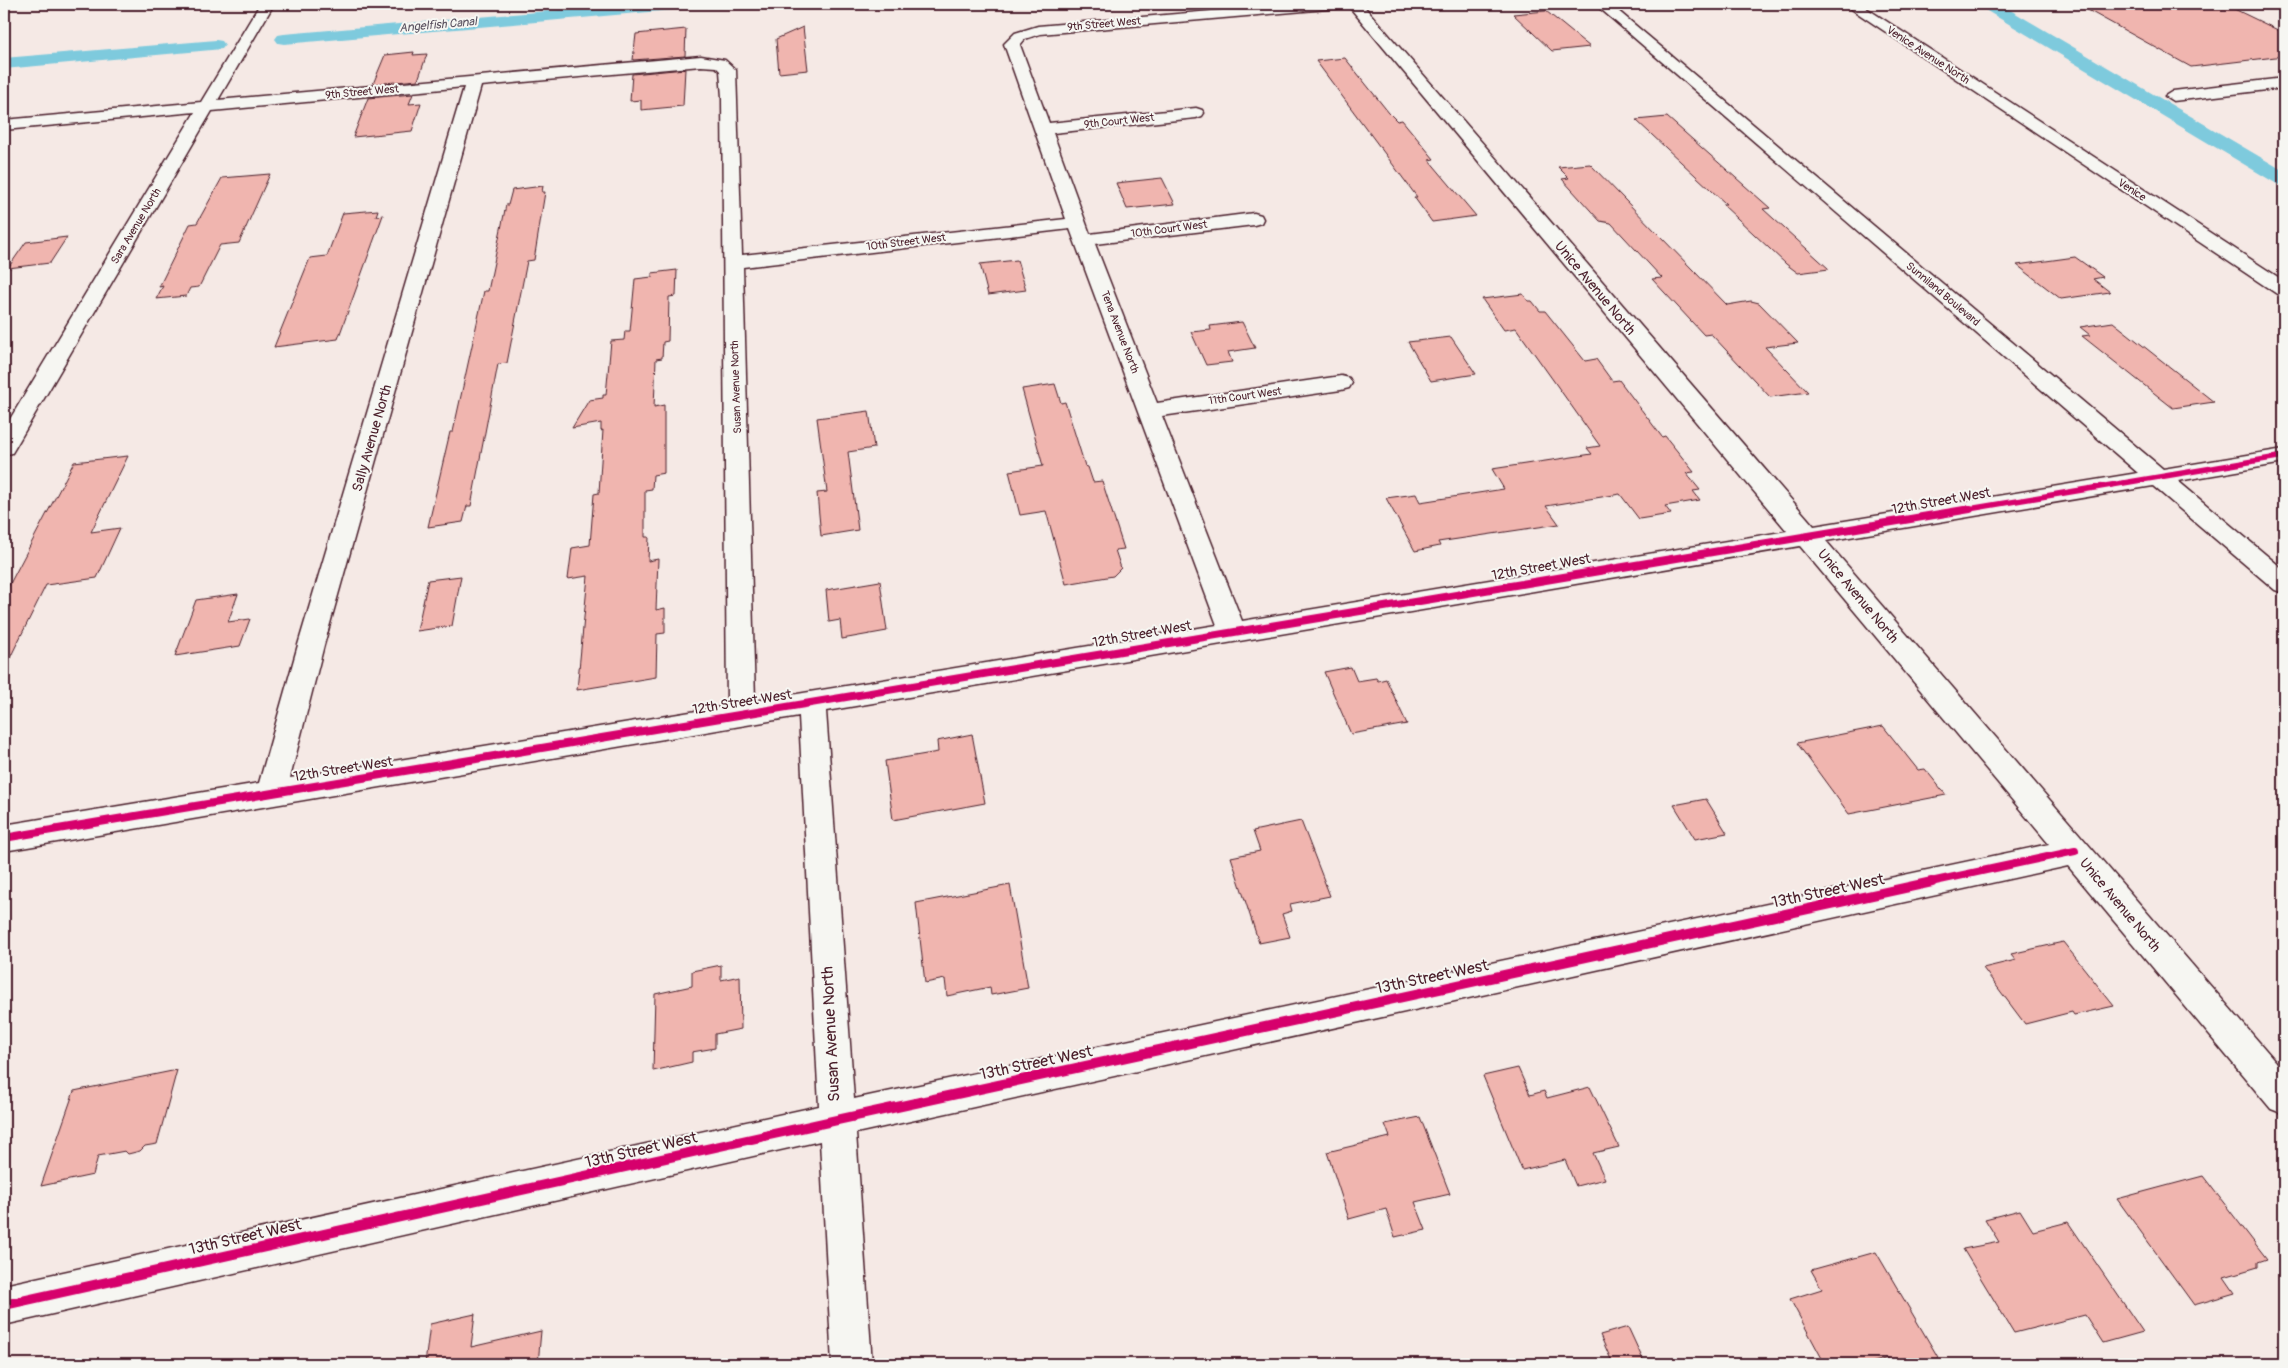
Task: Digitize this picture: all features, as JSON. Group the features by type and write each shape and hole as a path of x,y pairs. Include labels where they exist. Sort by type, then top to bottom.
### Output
{"street":[{"name":"Sara Avenue North","path":"4,448 206,107 270,4"},
{"name":"9th Street West","path":"1020,36 1038,30 1339,4"},
{"name":"Unice Avenue North","path":"1354,4 2284,1097"},
{"name":"Sunniland Boulevard","path":"1602,4 2284,584"},
{"name":"Venice Avenue North","path":"1851,4 1980,89"},
{"name":"Tena Avenue North","path":"1020,36 1012,44 1233,632"},
{"name":"9th Street West","path":"4,125 701,61 720,64"},
{"name":"Susan Avenue North","path":"720,64 728,70 730,97 741,714"},
{"name":"Sally Avenue North","path":"271,793 311,645 474,82"},
{"path":"2173,96 2284,83"},
{"name":"Venice","path":"1980,89 2284,290"},
{"name":"9th Court West","path":"1043,129 1196,113"},
{"name":"10th Court West","path":"1081,231 1254,219"},
{"name":"10th Street West","path":"734,262 1081,231"},
{"name":"11th Court West","path":"1150,410 1341,383"},
{"name":"12th Street West","path":"4,838 515,754 741,714 2284,456"},
{"name":"Susan Avenue North","path":"812,703 852,1364"},
{"name":"13th Street West","path":"4,1305 837,1120 2075,852"}],"building":[{"path":"2140,4 2224,4 2284,33 2284,56 2191,67 2086,9"},
{"path":"1546,11 1590,47 1552,51 1513,14"},
{"path":"803,27 808,70 779,73 776,39"},
{"path":"686,29 685,56 633,60 636,34"},
{"path":"414,52 413,55 427,54 418,80 373,84 385,55"},
{"path":"1345,58 1389,113 1397,121 1402,120 1434,159 1429,160 1476,216 1432,222 1414,197 1417,197 1316,61"},
{"path":"685,69 683,106 641,110 641,100 630,101 632,74"},
{"path":"413,94 409,104 421,103 412,131 353,137 368,98"},
{"path":"1667,117 1770,208 1763,209 1829,269 1798,273 1786,264 1722,204 1726,204 1636,120"},
{"path":"1590,164 1727,305 1751,301 1759,303 1798,343 1765,347 1808,392 1770,397 1711,334 1704,335 1652,279 1662,278 1611,223 1600,221 1562,179 1569,178 1558,167"},
{"path":"270,174 239,243 220,245 199,287 190,288 186,296 156,299 163,286 159,287 190,224 197,223 222,178"},
{"path":"1162,178 1175,204 1127,209 1116,183"},
{"path":"543,186 542,192 545,192 534,260 527,261 507,363 498,364 471,506 467,506 463,522 428,527 450,432 453,432 484,291 488,291 506,205 508,205 512,190"},
{"path":"378,210 376,216 383,215 338,339 274,347 310,258 327,256 343,213"},
{"path":"67,237 50,263 8,268 26,242"},
{"path":"2075,257 2103,277 2093,279 2110,292 2061,299 2017,265"},
{"path":"1017,260 1026,290 988,295 980,264"},
{"path":"677,270 676,296 669,297 668,341 663,342 662,358 656,359 654,407 664,405 664,473 653,475 652,489 645,490 645,537 649,537 648,561 658,559 656,610 665,608 665,633 657,634 656,677 577,690 588,576 568,579 572,548 590,545 594,494 599,493 603,430 601,431 601,423 572,428 589,400 603,398 603,395 606,395 611,341 624,340 625,331 630,331 635,279 652,277 652,273"},
{"path":"1523,294 1540,311 1545,311 1585,361 1596,359 1612,381 1619,380 1662,437 1665,436 1694,472 1686,473 1700,490 1693,491 1700,500 1665,506 1671,514 1639,519 1620,494 1546,506 1559,524 1438,542 1440,546 1415,551 1386,498 1416,494 1420,502 1504,489 1492,469 1592,454 1587,448 1600,446 1516,328 1504,330 1482,299"},
{"path":"1242,322 1255,348 1228,352 1232,362 1206,365 1191,332 1211,330 1210,326"},
{"path":"2113,322 2214,402 2173,408 2082,336 2090,335 2080,327"},
{"path":"1451,337 1476,374 1431,381 1408,342"},
{"path":"1055,384 1061,403 1065,402 1085,466 1088,467 1093,482 1102,481 1124,549 1115,550 1121,568 1113,576 1066,584 1046,511 1020,515 1009,471 1043,466 1022,389"},
{"path":"869,411 874,448 848,452 858,530 821,536 817,493 827,492 817,418"},
{"path":"128,456 91,532 120,528 97,578 46,585 4,670 4,595 74,462"},
{"path":"461,576 452,626 417,631 428,580"},
{"path":"880,581 887,631 842,639 840,620 829,622 826,590"},
{"path":"238,594 228,622 250,619 240,646 175,656 196,600"},
{"path":"1351,667 1357,681 1376,678 1378,681 1386,679 1407,724 1351,734 1324,672"},
{"path":"1883,726 1918,770 1925,769 1946,795 1849,814 1797,743"},
{"path":"972,734 985,803 893,820 885,761 938,752 937,741"},
{"path":"1706,799 1727,833 1695,839 1674,805"},
{"path":"1301,821 1330,896 1290,904 1292,911 1282,914 1290,937 1259,943 1231,857 1260,851 1253,831"},
{"path":"1010,885 1028,988 991,995 990,987 947,996 945,979 925,983 916,903"},
{"path":"2063,942 2114,1006 2074,1015 2072,1012 2025,1024 1983,968 2016,960 2011,954"},
{"path":"721,965 721,980 740,976 741,1029 715,1034 715,1048 692,1052 692,1062 653,1071 655,994 692,986 692,971"},
{"path":"1518,1068 1530,1095 1544,1091 1547,1098 1590,1087 1619,1147 1593,1153 1605,1179 1576,1186 1565,1160 1522,1170 1483,1076"},
{"path":"177,1070 157,1144 145,1146 140,1151 128,1154 125,1151 98,1156 93,1175 41,1186 74,1091"},
{"path":"1420,1117 1450,1194 1415,1202 1426,1230 1395,1237 1386,1209 1349,1219 1327,1152 1390,1137 1385,1124"},
{"path":"2203,1176 2267,1259 2258,1262 2258,1267 2224,1277 2235,1293 2194,1305 2117,1199"},
{"path":"2020,1210 2033,1231 2068,1222 2143,1332 2103,1343 2085,1315 2014,1333 1963,1249 1999,1242 1985,1219"},
{"path":"1876,1252 1942,1364 1891,1364 1888,1358 1867,1364 1825,1364 1790,1299 1822,1289 1811,1270"},
{"path":"475,1314 471,1347 541,1331 538,1364 425,1364 430,1324"},
{"path":"1628,1327 1645,1364 1613,1364 1600,1335"}],"waterway":[{"name":"Angelfish Canal","path":"284,39 683,4"},
{"path":"1988,4 2284,180"},
{"name":"Angelfish Canal","path":"4,64 216,45"}],"cycle path":[{"path":"4,838 2284,456"},
{"path":"4,1305 837,1120 2075,851"}]}
